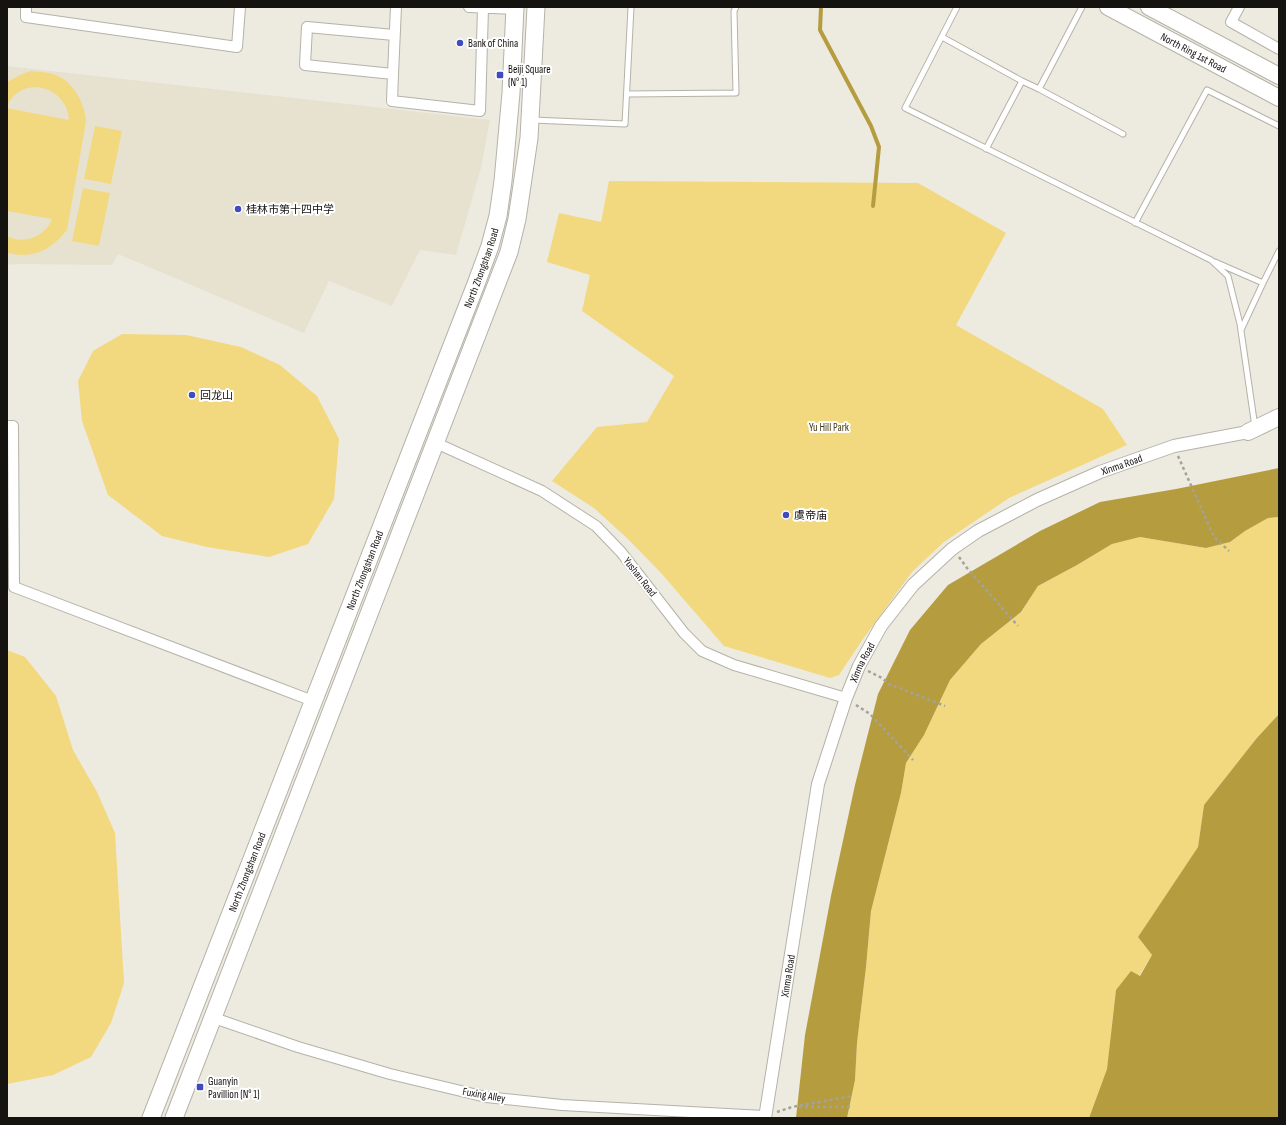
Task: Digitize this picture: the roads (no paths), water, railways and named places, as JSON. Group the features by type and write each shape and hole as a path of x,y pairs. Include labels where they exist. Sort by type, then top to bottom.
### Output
{"highway":[{"name":"North Zhongshan Road","path":"174,1118 214,1018 509,252 520,199 529,138 536,7"},
{"name":"North Zhongshan Road","path":"151,1118 490,246 498,216 506,159 515,8"}],"main road":[{"name":"North Ring 1st Road","path":"1108,7 1279,98"},
{"name":"North Ring 1st Road","path":"1149,7 1279,76"},
{"path":"1252,430 1279,417"},
{"path":"1252,430 1279,426"}],"street":[{"path":"26,7 26,16 238,47 240,7"},
{"path":"396,7 392,101 480,111 483,8"},
{"path":"469,7 515,8"},
{"path":"1239,7 1231,22 1279,49"},
{"path":"393,74 304,65 307,28 394,35"},
{"path":"7,426 13,426 14,587 314,701"},
{"name":"Xinma Road","path":"765,1117 818,784 846,698 859,666 882,626 913,584 952,549 978,531 1036,500 1100,472 1174,446 1252,430"},
{"name":"Yushan Road","path":"436,443 542,491 596,526 621,552 684,633 702,651 734,665 846,698"},
{"name":"Fuxing Alley","path":"214,1018 298,1047 390,1074 486,1097 562,1105 765,1117"}],"lane":[{"path":"530,120 625,124 631,7"},
{"path":"627,94 736,93 734,11 736,7"},
{"path":"957,7 905,108 1135,223 1211,260 1263,283"},
{"path":"1039,89 1082,7"},
{"path":"942,37 1123,134"},
{"path":"986,149 1022,81"},
{"path":"1135,223 1207,90 1279,126"},
{"path":"1240,330 1279,251"},
{"path":"1211,260 1228,276 1240,330 1252,430"}],"waterway":[{"path":"821,7 820,30 871,126 879,147 873,206"}],"place":[{"name":"Bank of China","path":"460,43"},
{"name":"Beiji Square (N° 1)","path":"500,75"},
{"name":"桂林市第十四中学","path":"238,209"},
{"name":"回龙山","path":"192,395"},
{"name":"虞帝庙","path":"786,515"},
{"name":"Guanyin Pavillion (N° 1)","path":"200,1087"}],"park label":[{"name":"Yu Hill Park","path":"829,427"}]}
